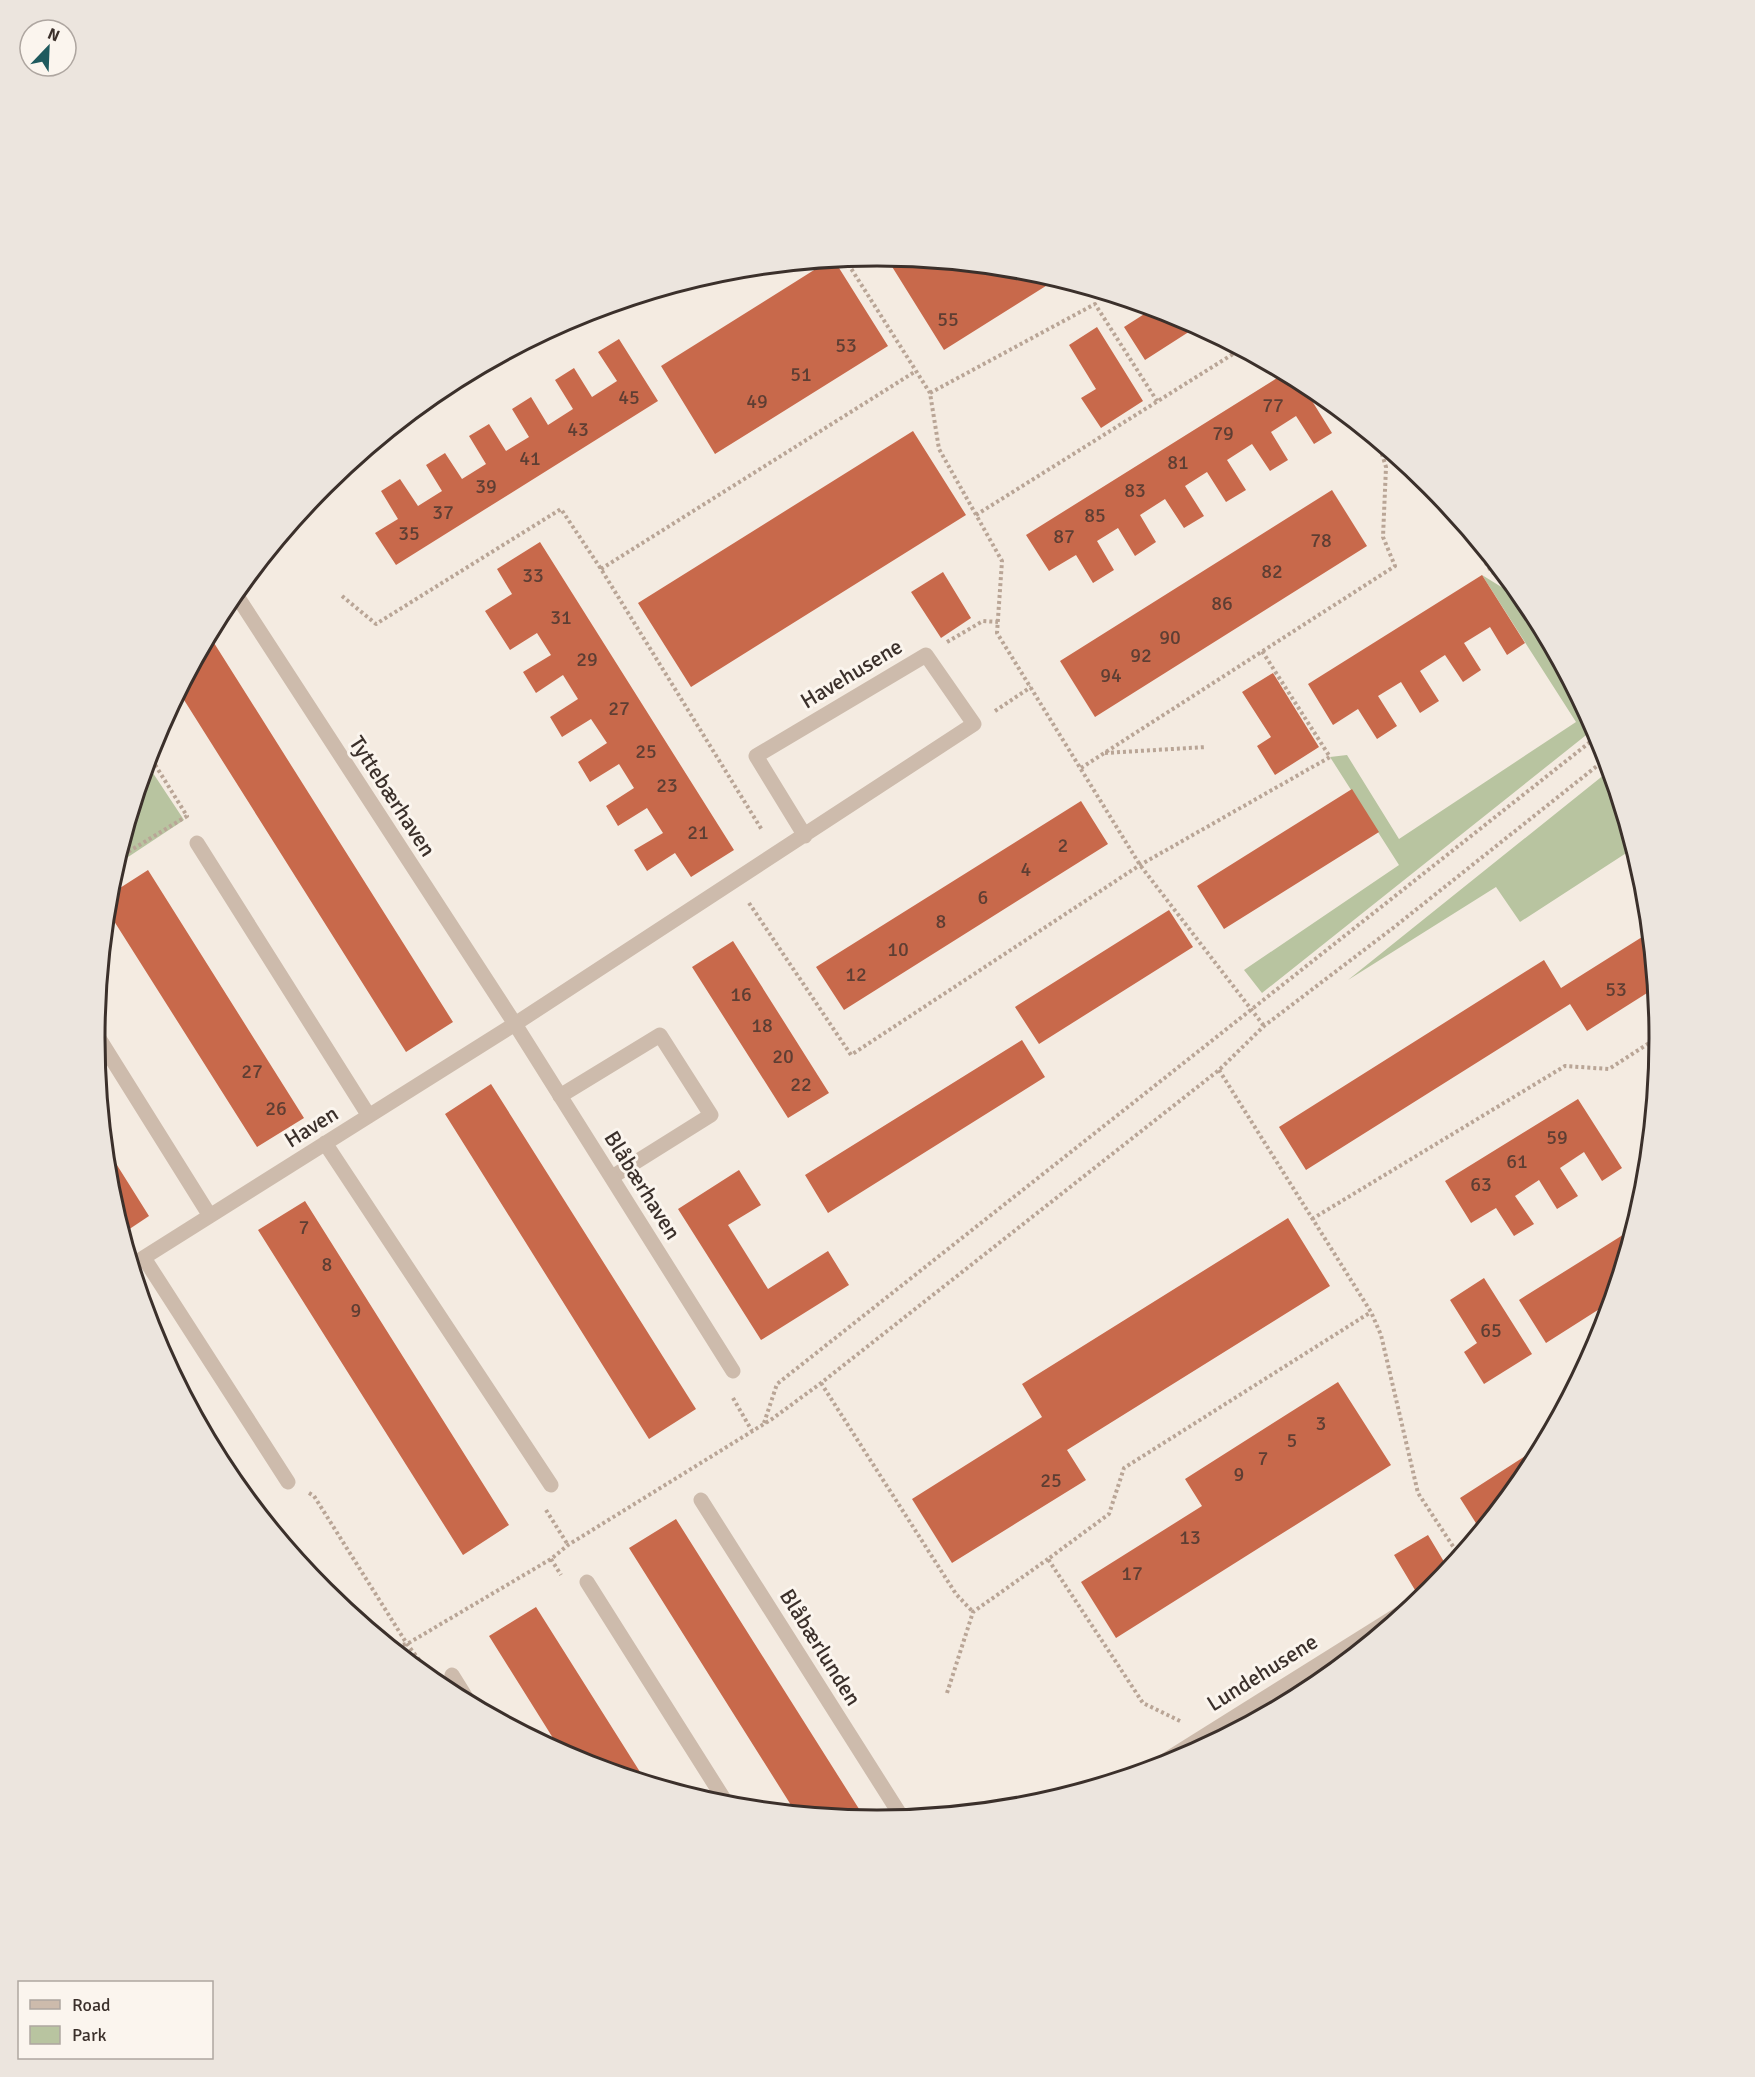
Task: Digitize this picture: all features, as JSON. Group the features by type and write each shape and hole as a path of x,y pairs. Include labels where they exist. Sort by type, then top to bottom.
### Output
{"street":[{"name":"Tyttebærhaven","path":"241,601 515,1024"},
{"name":"Havehusene","path":"805,836 756,756 926,655 974,724"},
{"path":"515,1024 974,724"},
{"path":"197,843 369,1116"},
{"name":"Blåbærhaven","path":"515,1024 733,1371"},
{"name":"Haven","path":"138,1262 515,1024"},
{"path":"560,1096 660,1035 711,1115 612,1177"},
{"path":"105,1049 210,1216"},
{"path":"325,1143 552,1485"},
{"path":"139,1263 288,1482"},
{"name":"Blåbærlunden","path":"702,1500 897,1810"},
{"path":"587,1582 721,1795"},
{"name":"Lundehusene","path":"1194,1742 1374,1630"},
{"path":"452,1675 461,1689"}],"path":[{"path":"850,267 930,393 939,449 1002,561 997,633 1140,865 1264,1026"},
{"path":"930,393 1095,304 1157,401"},
{"path":"976,515 1234,354"},
{"path":"601,569 916,371"},
{"path":"1081,768 1395,566 1383,537 1386,467 1382,454"},
{"path":"342,596 376,624 561,509 601,569 777,854"},
{"path":"926,655 983,621 998,622"},
{"path":"734,881 851,1055 1140,865 1330,757 1262,651"},
{"path":"974,724 1030,687"},
{"path":"764,1424 777,1384 1590,742"},
{"path":"1104,753 1206,747"},
{"path":"400,1645 407,1644 551,1559 568,1545 764,1424 821,1383 1219,1070 1264,1026 1393,928 1599,764"},
{"path":"128,852 187,816 155,765"},
{"path":"1312,1220 1564,1066 1609,1069 1650,1042"},
{"path":"1219,1070 1371,1312 1381,1335 1418,1493 1456,1550"},
{"path":"947,1693 973,1612 1109,1514 1124,1468 1371,1312"},
{"path":"733,1371 728,1388 752,1431"},
{"path":"821,1383 956,1594 973,1612"},
{"path":"288,1482 314,1496 419,1660"},
{"path":"552,1485 543,1504 568,1545"},
{"path":"1048,1559 1143,1703"},
{"path":"438,1674 452,1675"}],"green space":[{"path":"1482,575 1506,590 1520,609 1547,652 1587,734 1262,993 1244,970 1399,865 1330,757 1347,755 1399,839 1576,722"},
{"path":"153,773 184,820 127,858"},
{"path":"1603,775 1627,853 1520,922 1496,887 1348,980"}],"building":[{"path":"892,267 978,273 1047,285 944,350"},
{"path":"827,268 839,268 888,346 715,454 661,366 815,269"},
{"path":"1144,314 1189,332 1145,360 1124,327"},
{"path":"1097,327 1143,401 1101,428 1081,398 1096,389 1069,345"},
{"path":"619,339 658,401 396,565 375,533 398,519 381,491 400,479 418,506 442,491 426,465 445,453 462,479 486,464 469,436 489,424 506,451 529,437 512,409 531,397 548,425 573,409 555,380 574,368 592,397 617,381 598,352"},
{"path":"1278,378 1311,399 1332,433 1314,444 1296,416 1271,432 1288,460 1270,471 1252,444 1227,460 1246,490 1226,502 1207,472 1185,486 1204,516 1184,528 1165,499 1140,515 1156,542 1135,556 1118,528 1097,541 1114,570 1093,583 1076,555 1049,571 1026,535"},
{"path":"913,431 966,515 691,687 638,603"},
{"path":"1332,490 1367,546 1095,717 1060,661"},
{"path":"540,542 734,850 691,877 675,853 647,871 634,850 663,833 647,808 618,826 606,806 634,788 619,764 590,782 578,762 607,743 591,719 562,737 550,717 578,699 563,675 536,693 523,672 551,655 537,633 510,650 485,611 512,594 497,569"},
{"path":"943,572 971,618 941,638 911,592"},
{"path":"1482,575 1525,643 1507,655 1490,627 1464,643 1481,670 1463,682 1445,655 1420,671 1439,701 1420,713 1401,682 1378,696 1397,726 1377,739 1358,709 1333,725 1308,684"},
{"path":"214,643 453,1022 406,1052 184,700"},
{"path":"1273,673 1319,747 1275,775 1257,746 1271,737 1242,692"},
{"path":"1352,789 1379,832 1224,929 1197,886"},
{"path":"1081,801 1108,844 844,1010 816,967"},
{"path":"148,870 304,1118 257,1147 115,922 120,888"},
{"path":"1169,910 1193,947 1039,1044 1015,1007"},
{"path":"1643,937 1648,992 1587,1031 1570,1004 1306,1170 1279,1127 1544,960 1561,988"},
{"path":"733,941 829,1093 788,1118 692,967"},
{"path":"1022,1040 1045,1077 828,1213 805,1175"},
{"path":"491,1084 696,1409 649,1439 445,1114"},
{"path":"1578,1099 1622,1168 1602,1181 1584,1152 1560,1168 1578,1196 1557,1209 1539,1180 1515,1196 1534,1224 1514,1236 1496,1208 1471,1223 1445,1181"},
{"path":"116,1163 149,1216 129,1229"},
{"path":"739,1170 761,1205 728,1225 768,1289 828,1251 849,1285 761,1340 678,1209"},
{"path":"305,1201 509,1525 463,1555 258,1230"},
{"path":"1288,1218 1330,1286 1067,1450 1086,1480 952,1563 912,1499 1042,1417 1022,1384"},
{"path":"1625,1234 1601,1308 1546,1343 1519,1300"},
{"path":"1484,1278 1532,1354 1484,1384 1464,1352 1477,1343 1450,1300"},
{"path":"1338,1382 1391,1465 1116,1638 1081,1582 1202,1506 1185,1479"},
{"path":"1529,1454 1477,1525 1460,1498"},
{"path":"676,1519 860,1810 791,1805 629,1548"},
{"path":"1428,1535 1445,1563 1416,1592 1394,1555"},
{"path":"536,1607 641,1774 554,1739 489,1636"}]}
